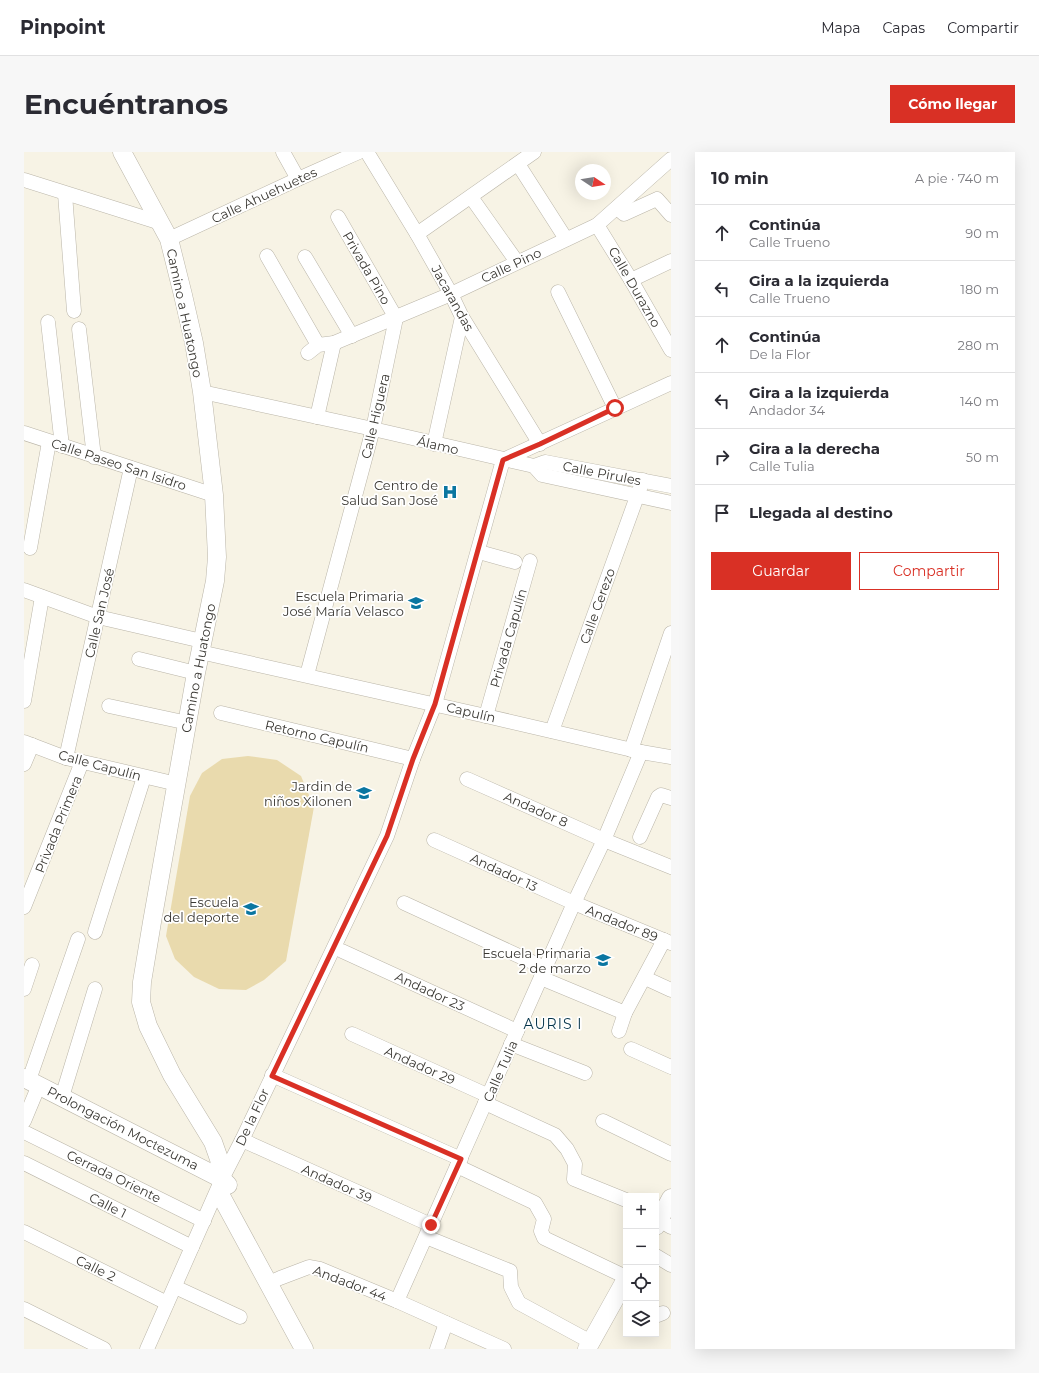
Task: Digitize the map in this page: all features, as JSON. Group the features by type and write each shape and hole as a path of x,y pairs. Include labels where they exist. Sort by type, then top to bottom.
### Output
{"main road":[{"name":"Camino a Huatongo","path":"122,152 169,239 194,343 202,392 214,495 217,557 215,581 196,673 152,922 142,982 141,1002 148,1026 172,1076 213,1142 219,1159 222,1179"},
{"name":"Prolongación Moctezuma","path":"31,1081 222,1179 228,1185 274,1281 304,1349"},
{"path":"661,1220 671,1198"},
{"name":"Prolongación Moctezuma","path":"274,1281 316,1349"},
{"path":"589,1345 623,1288"}],"street":[{"path":"283,152 298,179"},
{"name":"Calle Ahuehuetes","path":"169,239 359,152"},
{"name":"Jacarandas","path":"367,152 417,234 451,294 462,317 540,444"},
{"path":"417,234 471,198 534,152"},
{"name":"Calle Pino","path":"267,256 313,349 334,343 396,318 451,294 598,225 671,159"},
{"path":"518,164 566,239"},
{"path":"24,180 161,223"},
{"path":"65,194 74,311"},
{"path":"471,198 517,262"},
{"path":"617,208 624,214 657,199 671,215"},
{"name":"Privada Pino","path":"338,217 396,318"},
{"name":"Calle Durazno","path":"598,225 671,350"},
{"path":"305,257 352,336"},
{"path":"631,280 671,262"},
{"path":"558,292 615,408"},
{"path":"434,444 462,317"},
{"name":"Calle Higuera","path":"307,675 373,429 396,318"},
{"path":"48,322 62,446"},
{"path":"79,329 94,457"},
{"path":"318,417 334,343"},
{"path":"503,460 671,383"},
{"name":"Álamo","path":"202,392 534,466 542,475 637,497 671,503"},
{"name":"Calle Paseo San Isidro","path":"24,433 214,495"},
{"path":"30,548 49,442"},
{"name":"De la Flor","path":"147,1349 222,1179 387,836 413,759 435,704 503,460"},
{"name":"Calle Pirules","path":"534,466 544,462 671,486"},
{"name":"Calle San José","path":"66,758 131,468"},
{"name":"Calle Cerezo","path":"552,731 642,480"},
{"path":"478,552 515,562"},
{"name":"Privada Capulín","path":"486,716 530,561"},
{"name":"Capulín","path":"24,590 98,617 201,647 307,675 671,758"},
{"path":"24,701 42,597"},
{"name":"Calle Tulia","path":"397,1301 574,903 604,840 636,751 671,633"},
{"path":"139,659 196,673"},
{"path":"109,706 188,724"},
{"name":"Retorno Capulín","path":"221,713 413,759"},
{"path":"24,764 28,744"},
{"name":"Calle Capulín","path":"28,744 66,758 177,784"},
{"name":"Privada Primera","path":"24,908 82,762"},
{"path":"95,932 144,777"},
{"name":"Andador 8","path":"467,779 604,840 671,867"},
{"path":"640,837 658,797 661,795 671,798"},
{"name":"Andador 13","path":"434,840 574,903"},
{"name":"Andador 89","path":"574,903 668,941"},
{"path":"404,904 625,1013"},
{"path":"24,1121 31,1081 78,939"},
{"path":"619,1031 625,1013 668,941"},
{"name":"Andador 23","path":"342,951 517,1031"},
{"path":"24,989 32,964"},
{"path":"645,978 671,990"},
{"path":"62,1097 95,989"},
{"name":"Andador 29","path":"352,1034 487,1099 556,1135 567,1149 575,1164 574,1179 623,1199"},
{"path":"512,1044 585,1072"},
{"path":"631,1049 671,1067"},
{"path":"272,1076 459,1163 535,1203 544,1219 541,1231 544,1238 623,1285"},
{"path":"603,1122 671,1154"},
{"name":"Cerrada Oriente","path":"24,1132 204,1221"},
{"name":"Andador 39","path":"242,1140 510,1271 511,1287 519,1303 589,1345"},
{"name":"Calle 1","path":"24,1163 192,1247"},
{"name":"Calle 2","path":"24,1232 167,1303"},
{"path":"659,1258 671,1266"},
{"name":"Andador 44","path":"274,1281 309,1267 320,1269 397,1301 504,1349"},
{"path":"175,1286 240,1317"},
{"path":"24,1309 104,1349"},
{"path":"436,1349 446,1323"}],"shaded area":[{"path":"248,756 277,760 301,776 314,807 286,961 264,980 246,990 219,989 194,977 175,959 166,936 190,796 202,773 222,759"}],"place":[{"name":"Centro de Salud San José","path":"450,492"},
{"name":"Escuela Primaria José María Velasco","path":"416,603"},
{"name":"Jardin de niños Xilonen","path":"364,793"},
{"name":"Escuela del deporte","path":"251,909"},
{"name":"Escuela Primaria 2 de marzo","path":"603,960"}],"district":[{"name":"AURIS I","path":"553,1024"}],"route":[{"path":"431,1225 461,1159 272,1076 387,836 413,759 435,704 503,460 615,408"}]}
